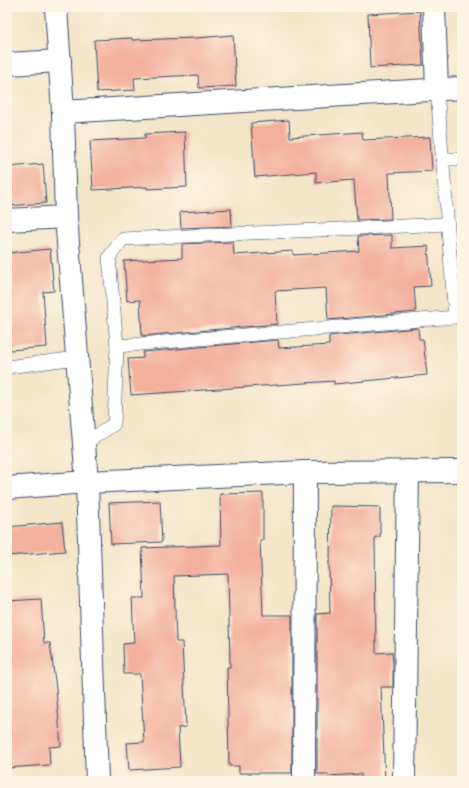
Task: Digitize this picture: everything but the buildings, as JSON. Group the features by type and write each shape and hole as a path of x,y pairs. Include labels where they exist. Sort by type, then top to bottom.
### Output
{"street":[{"path":"56,7 63,112 66,217 87,482 97,781"},
{"path":"434,7 437,90"},
{"path":"7,64 60,61"},
{"path":"63,112 462,88"},
{"path":"7,220 66,217"},
{"path":"404,781 408,471"},
{"path":"7,488 87,482 305,472 462,471"},
{"path":"304,781 305,472"}],"lane":[{"path":"117,346 455,317 437,90"},
{"path":"442,159 462,158"},
{"path":"84,444 114,424 117,346 109,257 123,239 447,224"},
{"path":"7,367 77,358"}]}
